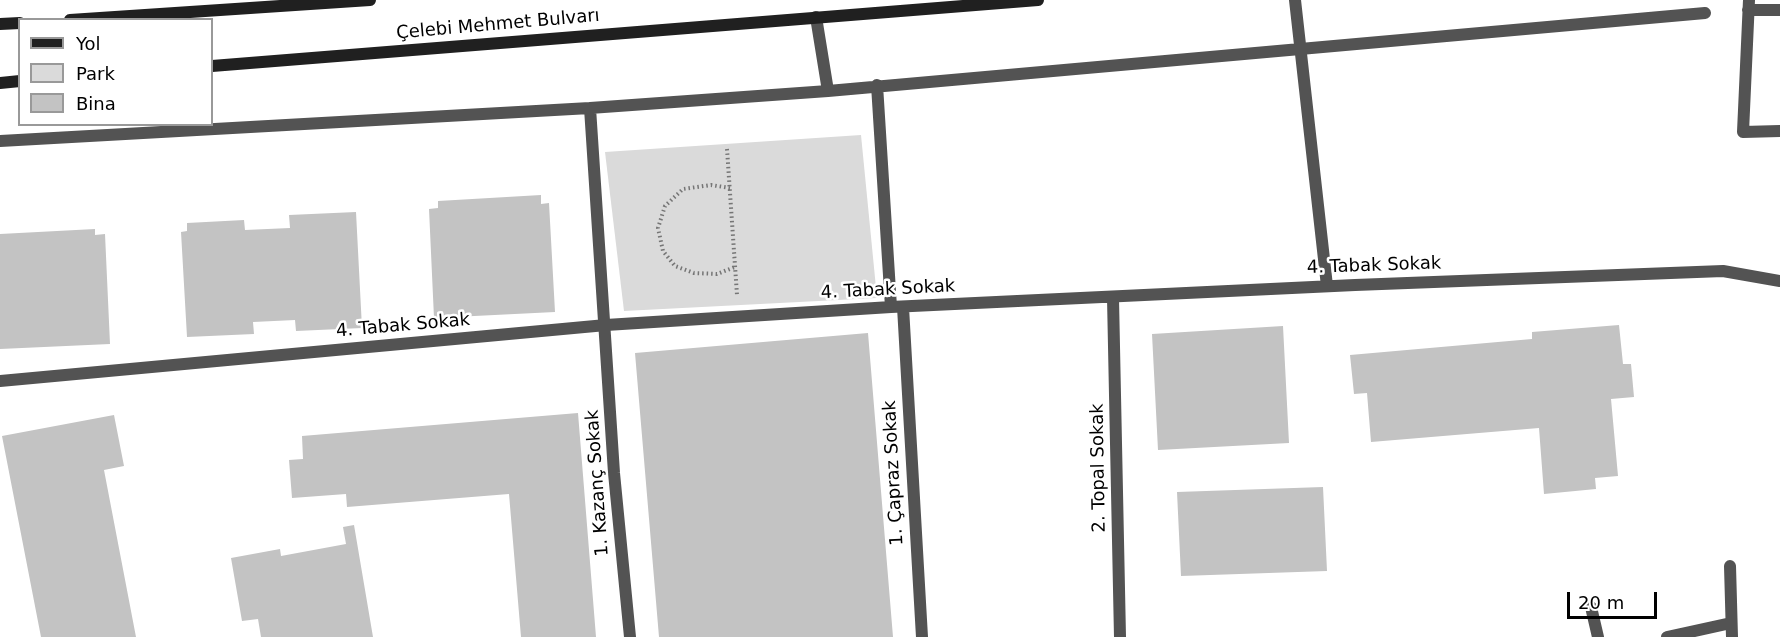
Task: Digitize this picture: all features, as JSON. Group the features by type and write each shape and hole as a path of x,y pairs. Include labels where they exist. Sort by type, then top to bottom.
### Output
{"main road":[{"path":"100,18 370,0"},
{"name":"Çelebi Mehmet Bulvarı","path":"213,66 1038,0"},
{"path":"0,24 18,23"},
{"path":"0,83 18,81"}],"street":[{"path":"1295,0 1327,286"},
{"path":"1780,10 1748,5 1743,132 1780,131"},
{"path":"0,141 590,108 828,91 1705,13"},
{"path":"816,17 828,91"},
{"name":"1. Çapraz Sokak","path":"877,85 897,307 922,637"},
{"name":"1. Kazanç Sokak","path":"590,108 614,473 630,637"},
{"name":"4. Tabak Sokak","path":"0,381 606,325 897,307 1327,286 1723,271 1780,281"},
{"name":"2. Topal Sokak","path":"1113,298 1120,637"},
{"path":"1730,566 1732,637"},
{"path":"1591,607 1598,637"},
{"path":"1667,637 1731,623"}],"path":[{"path":"727,149 737,301"},
{"path":"730,188 711,185 684,189 665,206 658,228 663,251 675,266 694,273 717,274 735,267"}],"green space":[{"path":"861,135 877,298 624,311 605,152"}],"building":[{"path":"541,195 541,204 549,203 555,312 434,318 429,209 438,208 438,201"},
{"path":"356,212 362,328 296,331 295,320 253,322 254,334 187,337 181,232 187,231 187,223 244,220 245,230 290,228 289,215"},
{"path":"95,229 95,235 105,234 110,344 0,349 0,234"},
{"path":"1619,325 1623,364 1631,364 1634,397 1611,399 1618,476 1595,478 1596,489 1544,494 1539,428 1371,442 1367,393 1354,394 1350,355 1532,339 1532,332"},
{"path":"1283,326 1289,443 1158,450 1152,334"},
{"path":"868,333 893,637 659,637 635,353"},
{"path":"578,413 596,637 521,637 509,494 347,507 346,494 292,498 289,460 303,459 302,436"},
{"path":"114,415 124,466 104,470 136,637 41,637 2,436"},
{"path":"1323,487 1327,571 1181,576 1177,492"},
{"path":"354,525 373,637 261,637 258,619 242,621 231,558 280,549 281,556 346,544 343,527"}]}
